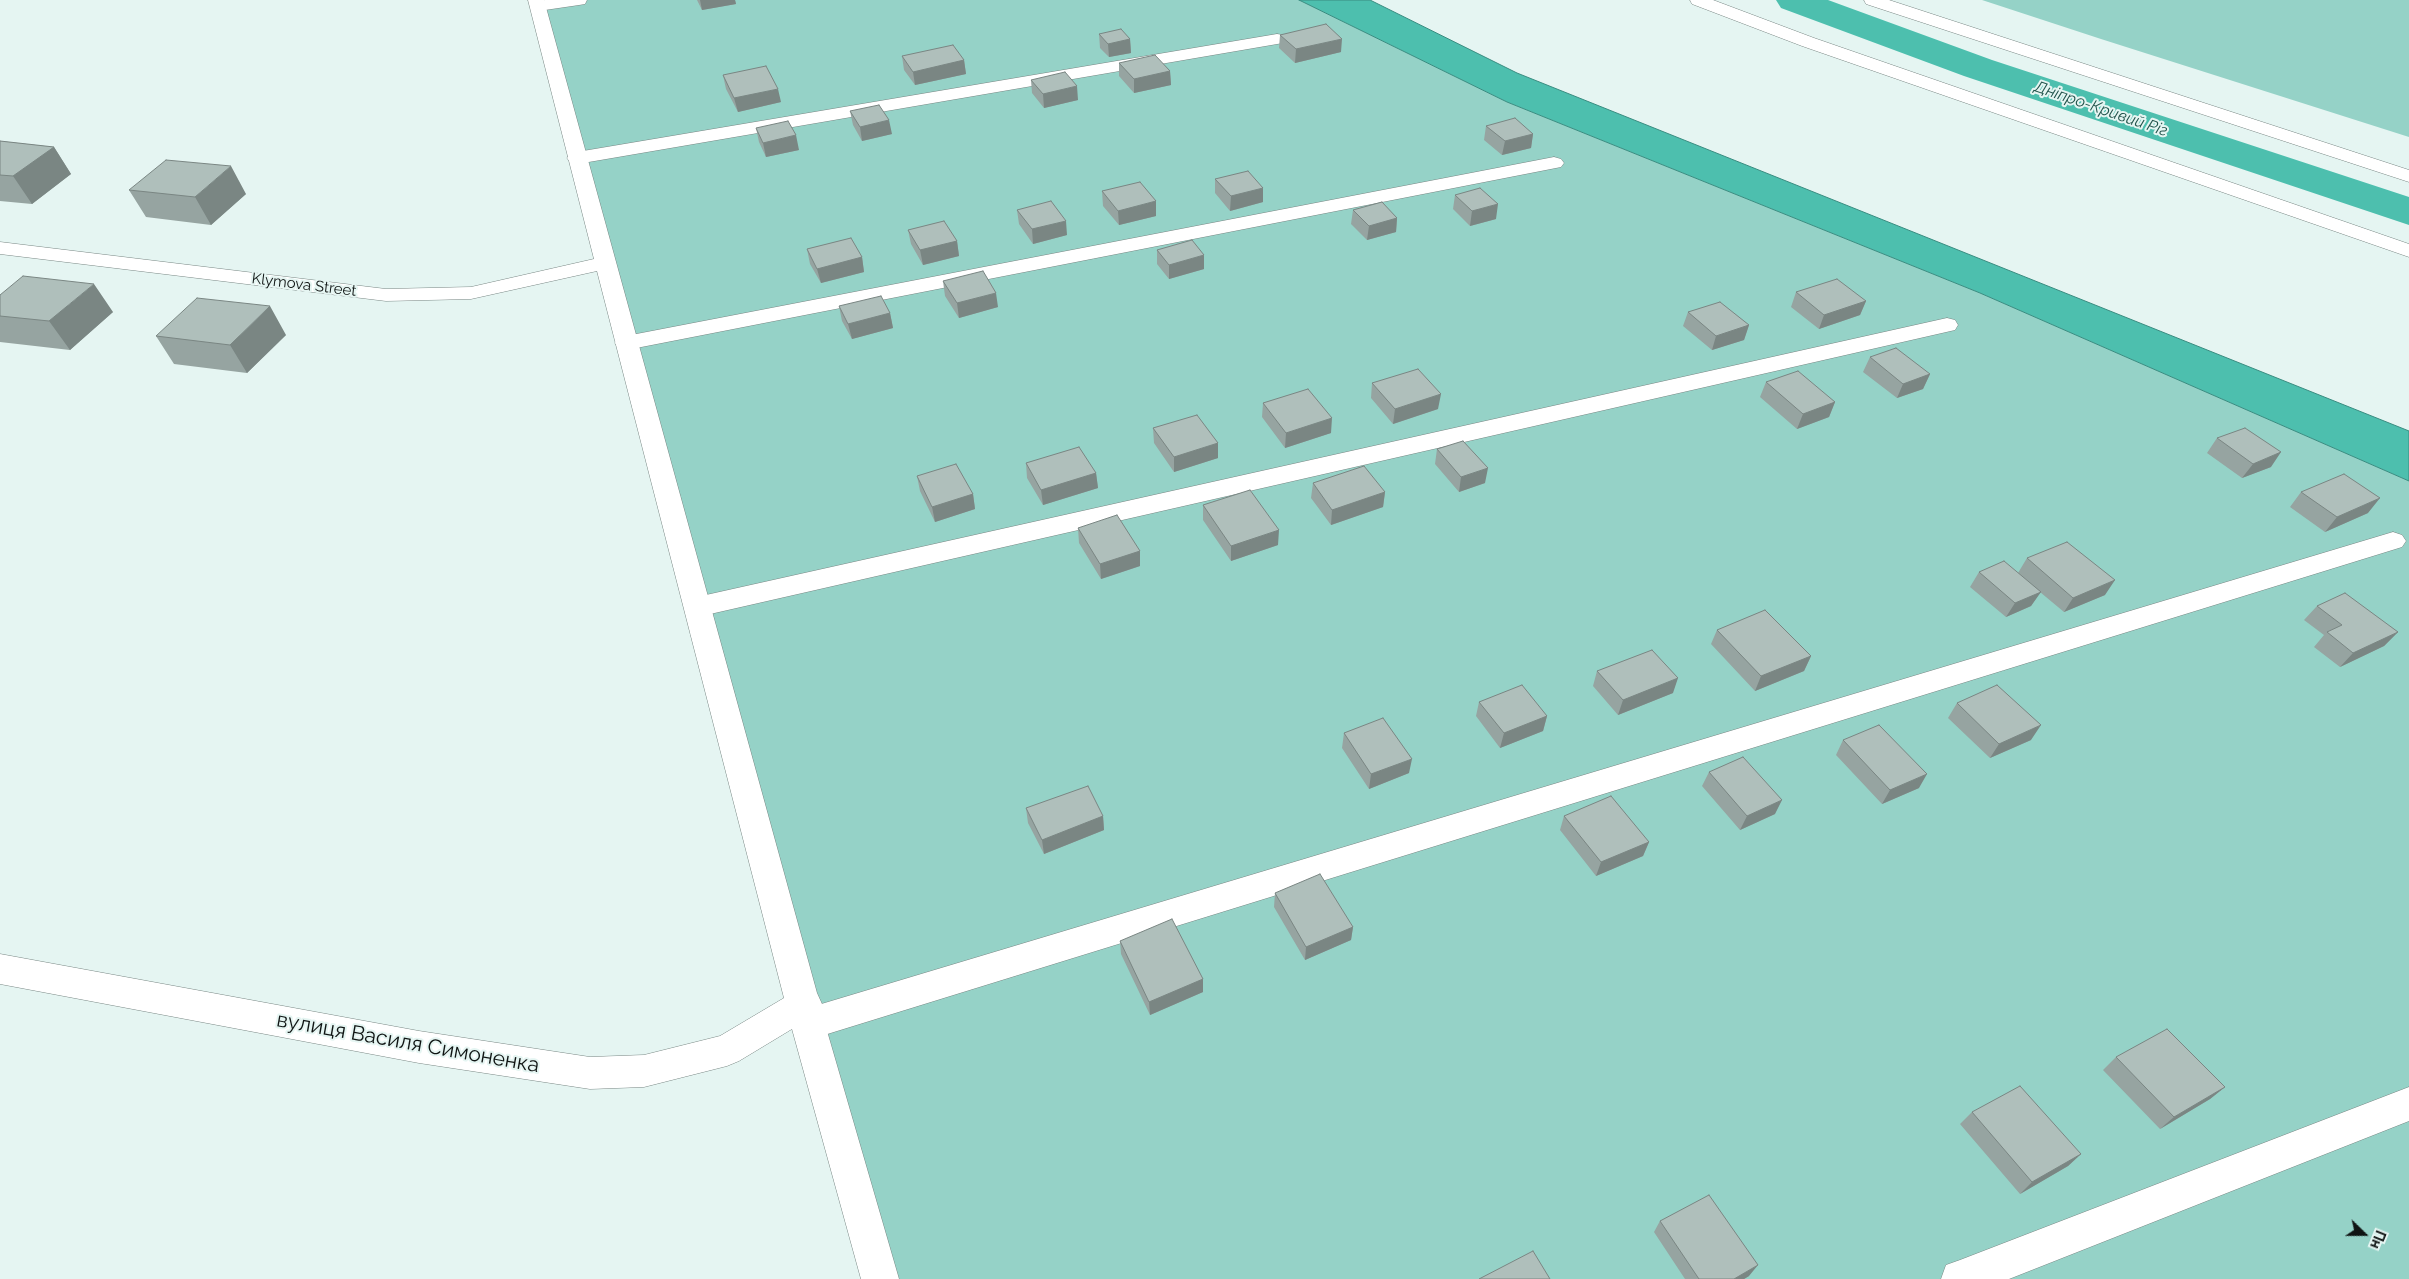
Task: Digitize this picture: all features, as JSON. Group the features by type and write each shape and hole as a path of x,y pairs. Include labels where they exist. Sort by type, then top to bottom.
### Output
{"street":[{"path":"579,0 537,3 626,343 880,1279"},
{"path":"1698,0 1808,42 2409,252"},
{"path":"1872,0 2409,176"},
{"path":"577,158 1276,39"},
{"path":"626,343 1554,163"},
{"name":"Klymova Street","path":"0,248 386,295 471,292 522,283 606,262"},
{"path":"697,607 1947,325"},
{"name":"вулиця Василя Симоненка","path":"0,968 419,1047 590,1073 644,1071 727,1050 807,1014 2393,541"},
{"path":"1960,1279 2409,1104"}],"shaded area":[{"path":"538,0 1299,0 1507,102 1980,293 2409,481 2409,1279 880,1279"},
{"path":"1299,0 1370,0 1517,73 2409,431 2409,481 1980,293 1507,102"},
{"path":"1982,0 2409,0 2409,137 2101,39"}],"building":[{"path":"1326,24 1342,39 1296,49 1280,35"},
{"path":"1121,29 1130,39 1108,44 1099,34"},
{"path":"953,45 964,60 913,72 902,56"},
{"path":"1155,55 1170,71 1134,79 1119,63"},
{"path":"766,66 778,89 734,98 723,75"},
{"path":"1065,72 1077,86 1043,94 1031,80"},
{"path":"879,105 889,120 860,127 850,111"},
{"path":"1515,118 1533,134 1505,141 1486,126"},
{"path":"788,121 796,135 763,143 756,128"},
{"path":"0,141 54,147 13,176 0,175"},
{"path":"166,160 231,166 195,197 129,190"},
{"path":"1248,171 1263,188 1231,196 1215,179"},
{"path":"1140,182 1156,201 1118,211 1102,191"},
{"path":"1480,188 1498,204 1472,211 1455,195"},
{"path":"1051,201 1066,221 1032,229 1017,210"},
{"path":"1382,202 1397,218 1369,226 1353,210"},
{"path":"944,221 957,241 920,250 908,230"},
{"path":"851,238 862,257 817,269 807,249"},
{"path":"1192,240 1204,255 1169,265 1157,250"},
{"path":"983,271 996,293 957,303 943,281"},
{"path":"23,276 94,284 49,321 0,316 0,295"},
{"path":"1837,279 1866,301 1824,315 1796,292"},
{"path":"881,296 890,313 848,324 839,306"},
{"path":"197,298 270,306 230,345 156,336"},
{"path":"1720,302 1749,325 1716,336 1688,312"},
{"path":"1896,348 1930,374 1903,384 1870,357"},
{"path":"1418,369 1441,394 1395,409 1372,383"},
{"path":"1798,371 1835,402 1803,414 1766,382"},
{"path":"1308,389 1332,418 1286,433 1263,403"},
{"path":"1197,415 1218,443 1174,457 1153,428"},
{"path":"2245,428 2281,452 2253,464 2217,438"},
{"path":"1463,441 1488,468 1461,477 1437,449"},
{"path":"1079,447 1096,473 1041,490 1026,463"},
{"path":"956,464 973,494 932,507 917,476"},
{"path":"1364,466 1385,492 1332,510 1313,483"},
{"path":"2344,474 2380,498 2337,517 2301,492"},
{"path":"1250,490 1279,530 1231,546 1203,505"},
{"path":"1117,515 1140,551 1100,564 1078,528"},
{"path":"2067,542 2115,580 2073,598 2027,558"},
{"path":"2004,561 2041,592 2015,603 1979,572"},
{"path":"2345,593 2398,632 2353,653 2327,632 2342,625 2317,606"},
{"path":"1765,610 1811,656 1761,676 1717,630"},
{"path":"1652,650 1678,678 1623,700 1597,671"},
{"path":"1522,685 1547,716 1504,733 1479,702"},
{"path":"1997,685 2041,725 1999,744 1957,703"},
{"path":"1383,718 1412,759 1371,774 1344,733"},
{"path":"1879,725 1927,774 1890,790 1843,740"},
{"path":"1743,757 1782,800 1747,816 1709,772"},
{"path":"1088,786 1103,816 1042,840 1026,808"},
{"path":"1611,796 1649,842 1601,862 1564,816"},
{"path":"1320,874 1353,927 1306,947 1275,893"},
{"path":"1172,919 1203,979 1149,1002 1120,941"},
{"path":"2167,1029 2225,1087 2174,1117 2116,1057"},
{"path":"2020,1086 2081,1154 2032,1182 1972,1112"},
{"path":"1709,1195 1758,1265 1734,1279 1699,1279 1660,1221"},
{"path":"1533,1251 1550,1279 1479,1279"}],"waterway":[{"name":"Дніпро-Кривий Ріг","path":"1794,0 1978,68 2409,212"}]}
